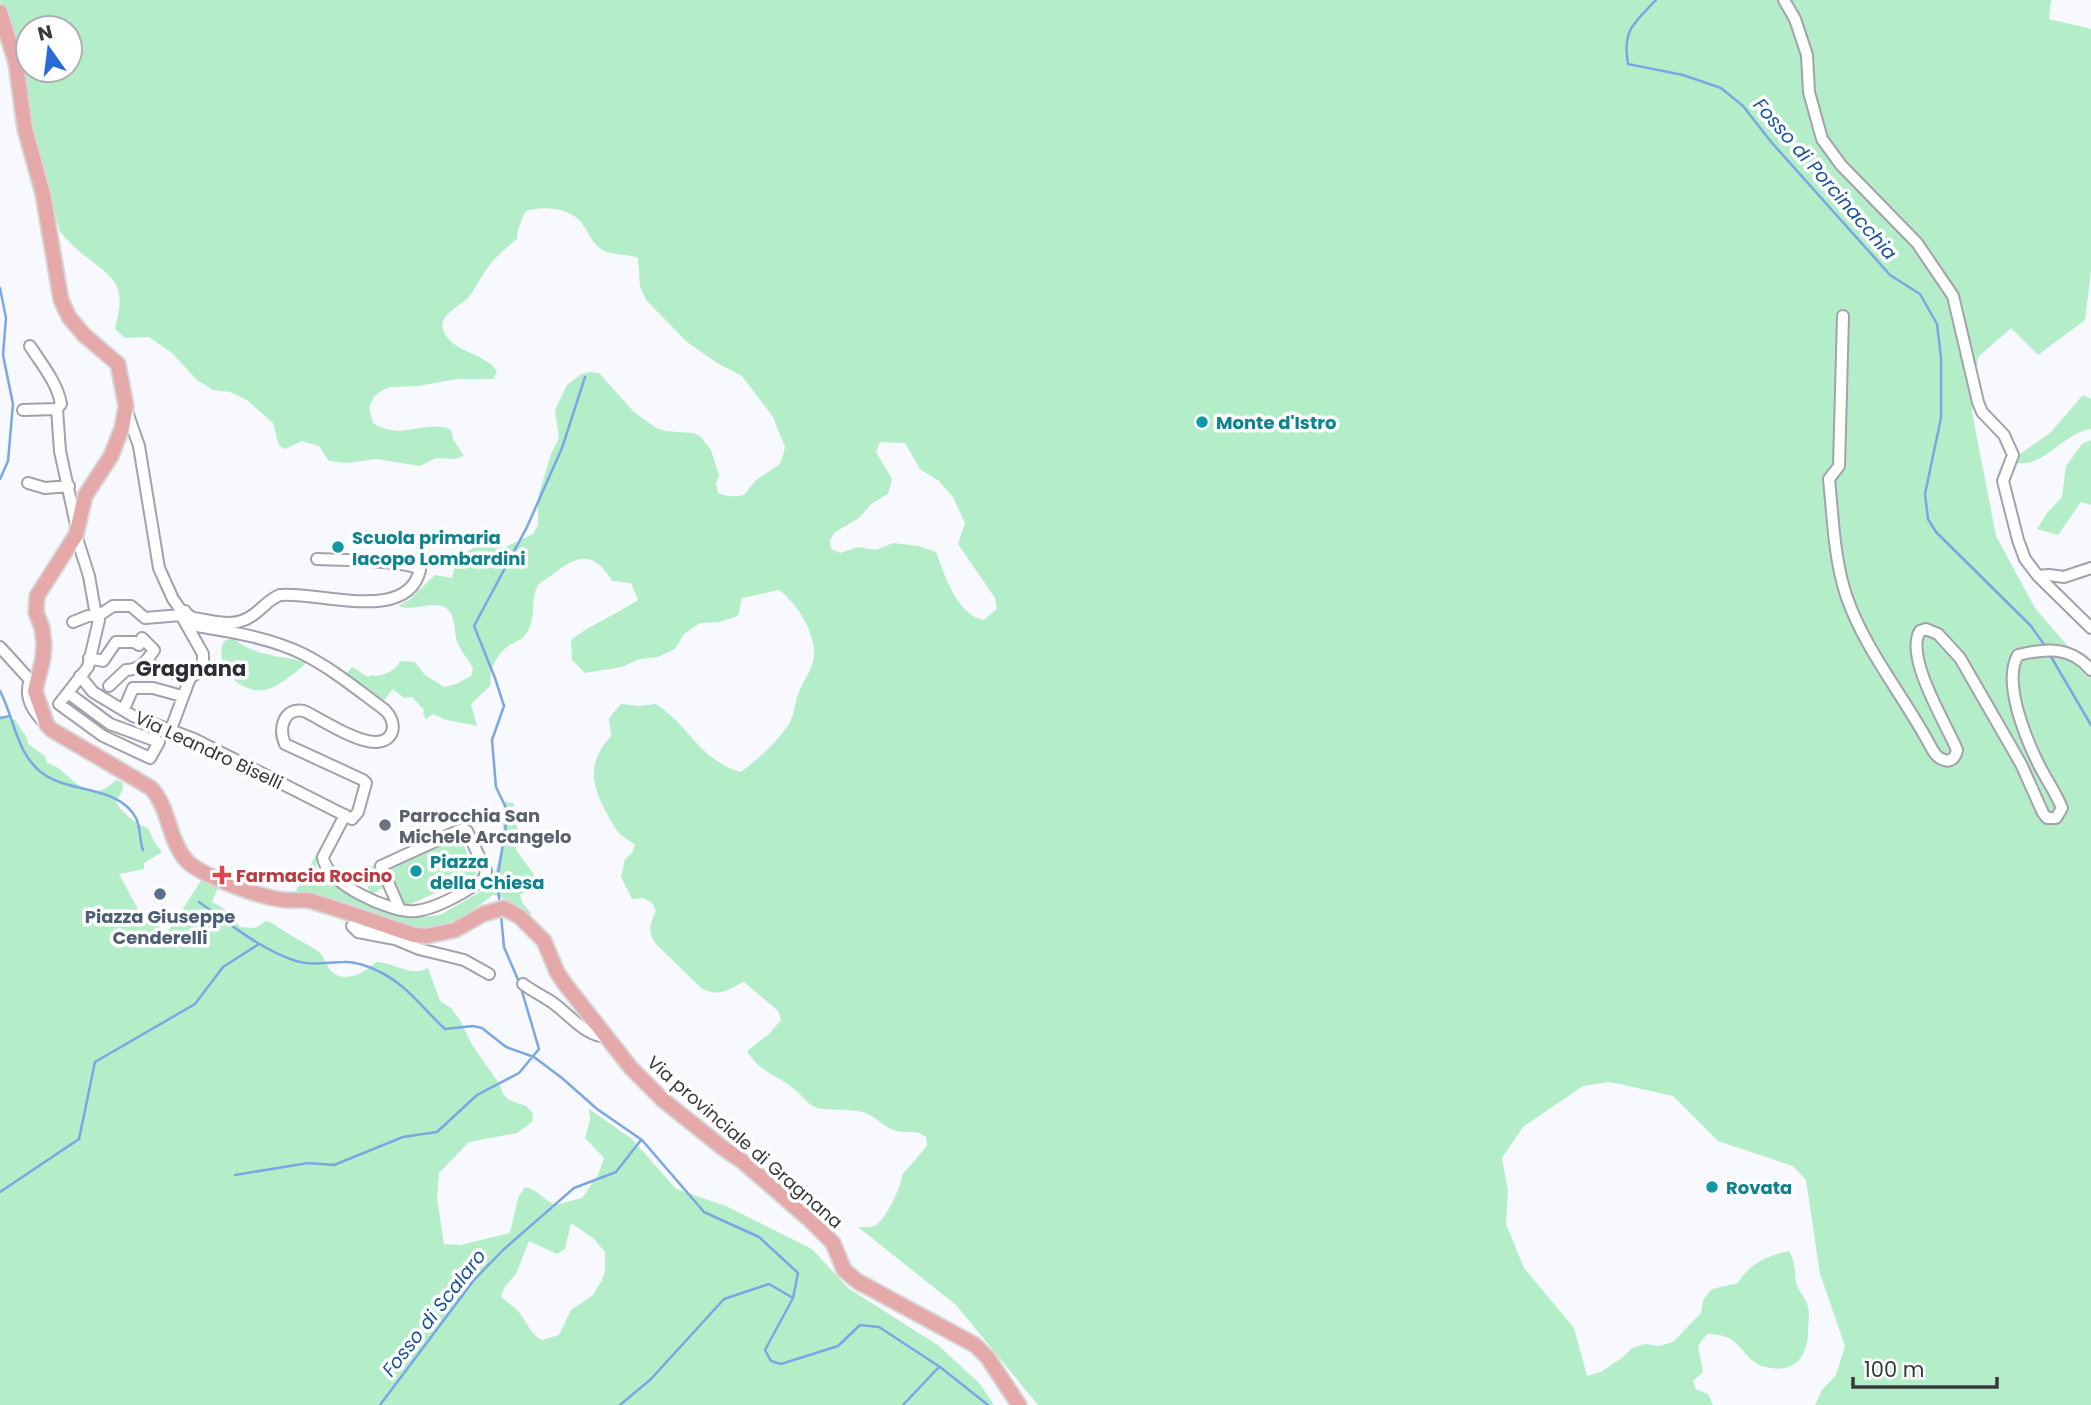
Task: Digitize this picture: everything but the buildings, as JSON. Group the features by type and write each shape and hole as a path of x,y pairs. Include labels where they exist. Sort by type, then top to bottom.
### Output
{"main road":[{"path":"0,12 16,63 25,130 43,194 61,300 69,317 84,335 118,363 126,407 122,428 111,456 85,496 77,531 37,596 36,612 44,644 35,691 47,725 59,735 151,788 166,811 178,848 195,868 265,896 285,900 308,900 386,926"},
{"name":"Via provinciale di Gragnana","path":"386,926 414,935 439,934 454,930 499,908 520,917 544,941 565,984 631,1068 663,1100 723,1149 742,1161 809,1219 833,1243 844,1270 857,1281 975,1345 988,1358 1018,1405"}],"street":[{"path":"1784,0 1795,19 1807,55 1809,92 1822,139 1841,165 1917,243 1953,296 1978,402 1982,412 2004,435 2013,455 2003,481 2025,559 2038,576 2091,628"},
{"path":"1843,316 1839,466 1829,479 1837,562 1846,595 1866,639 1936,756 1943,761 1950,761 1957,750 1926,687 1916,645 1920,631 1926,629 1938,634 1961,658 2021,764 2047,818 2056,818 2062,808 2037,761 2016,705 2014,663 2018,655 2062,650 2084,661 2091,670"},
{"path":"30,346 58,392 61,404 57,409 60,451 89,576 91,597 99,620 88,667 59,704 103,736 150,758 159,742 110,723 68,693"},
{"path":"126,407 139,446 159,568 180,609 197,626 239,633 300,652 334,673 391,716 393,732 385,740 372,742 298,709 286,716 281,727 285,744 366,783 358,812 352,819 345,815 323,857 327,869 359,894 400,910 431,908 484,879 486,871 465,829 381,866 400,910"},
{"path":"23,410 57,409"},
{"path":"28,483 46,488 69,486"},
{"path":"73,622 88,616 98,616 113,606 131,606 145,618 186,615 238,624 280,595 357,601 399,598 411,588 420,570 403,564 317,559"},
{"path":"2038,576 2064,577 2091,568"},
{"path":"171,729 190,678 203,669 203,654 186,615"},
{"path":"117,637 139,645 142,638 154,650 147,661 135,670 126,670 113,682 103,661 117,637"},
{"path":"0,648 4,661 30,680 27,694 34,712 47,725"},
{"path":"89,658 103,661"},
{"path":"147,661 154,667 190,678"},
{"name":"Via Leandro Biselli","path":"80,676 93,692 133,716 194,739 345,815"},
{"path":"124,709 133,688 153,688 182,696"},
{"path":"386,926 382,931 352,926 358,932 395,939 464,960 489,974"},
{"path":"523,984 592,1033 608,1037"}],"green space":[{"path":"0,0 2051,0 2049,19 2091,29 2091,271 2085,320 2038,355 2011,328 1978,357 1972,412 1996,536 2035,608 2091,673 2091,1405 1815,1405 1822,1390 1836,1375 1845,1346 1820,1274 1806,1180 1793,1166 1718,1141 1673,1096 1610,1082 1583,1086 1523,1127 1502,1158 1508,1192 1506,1224 1524,1268 1574,1328 1587,1376 1601,1372 1632,1348 1673,1342 1701,1313 1703,1300 1712,1289 1738,1283 1759,1261 1789,1251 1794,1263 1797,1285 1808,1305 1809,1313 1805,1350 1791,1366 1776,1369 1758,1364 1735,1342 1719,1335 1707,1334 1698,1346 1703,1372 1693,1381 1696,1389 1708,1394 1713,1405 1038,1405 956,1305 858,1227 874,1226 884,1217 902,1175 927,1146 926,1137 914,1132 896,1131 862,1112 814,1107 793,1088 762,1068 747,1051 769,1034 781,1020 778,1011 744,982 719,992 701,988 653,940 650,932 656,911 652,903 644,898 632,899 621,877 625,859 632,853 635,845 615,827 594,782 598,755 611,736 609,718 621,704 656,704 704,751 740,772 768,749 786,728 813,661 813,641 802,616 791,602 779,590 742,598 738,616 719,622 700,623 684,634 675,649 658,657 639,659 622,667 585,673 572,660 571,640 638,600 631,583 612,581 599,564 592,560 578,560 539,584 534,595 529,629 523,637 499,655 492,669 491,685 471,704 477,726 443,719 433,714 426,719 424,710 412,697 404,698 393,689 382,703 345,676 352,667 368,677 384,675 392,671 400,661 415,662 425,675 444,687 471,676 473,668 458,644 448,610 436,605 407,608 398,606 409,600 435,575 452,578 456,559 485,540 503,548 533,534 538,525 538,497 551,454 559,438 555,410 567,385 581,374 599,373 634,412 656,428 700,436 711,450 719,475 716,484 718,493 734,496 744,495 756,480 779,465 785,447 773,417 742,376 687,342 647,301 640,287 638,258 601,249 581,222 570,214 554,209 531,210 525,212 517,239 493,261 469,297 449,312 443,322 445,334 450,340 492,365 497,371 493,379 457,379 418,386 390,387 374,397 369,407 373,423 383,428 404,430 442,427 451,430 453,439 464,456 455,459 436,458 420,466 376,459 348,463 329,461 319,446 302,441 285,449 279,446 273,423 247,400 230,392 213,390 197,380 172,353 149,337 125,338 115,329 120,302 116,285 112,278 77,250 60,232 22,84 84,84 84,14 14,14 14,54","holes":["880,442 905,443 920,469 939,481 953,497 965,523 958,544 995,598 997,609 984,620 966,611 959,603 936,552 919,546 893,543 876,550 858,547 840,553 831,549 830,540 835,532 859,518 871,504 888,494 892,479 876,452"]},
{"path":"2083,395 2091,399 2091,429 2075,434 2039,459 2007,463 2050,433"},
{"path":"2091,440 2091,505 2081,502 2058,535 2037,529 2062,497 2066,466 2082,444"},
{"path":"233,638 248,648 304,661 305,664 286,680 269,689 255,690 246,687 230,676 222,660 224,641"},
{"path":"0,716 15,720 28,744 45,756 47,763 87,790 105,788 116,780 122,782 123,789 116,802 130,818 148,828 162,852 144,863 144,869 119,874 139,911 167,933 202,879 219,885 212,902 228,912 240,927 255,928 266,921 272,923 319,952 336,975 354,976 376,962 415,971 428,968 440,1001 451,1008 460,1020 503,1094 509,1100 526,1106 533,1113 532,1122 517,1133 469,1142 439,1173 437,1198 444,1244 461,1245 510,1233 518,1198 525,1187 555,1205 582,1198 598,1175 604,1158 585,1138 590,1120 589,1109 632,1139 676,1189 726,1206 812,1249 848,1288 939,1346 980,1384 994,1405 0,1405","holes":["571,1223 593,1238 605,1252 602,1280 593,1295 571,1310 559,1335 542,1340 534,1334 519,1312 501,1296 504,1288 516,1274 529,1241 557,1254 565,1249"]},
{"path":"504,802 514,803 511,817 518,831 516,850 539,885 536,889 528,889 520,895 531,913 530,917 526,917 502,897 493,895 469,912 442,925 413,927 383,920 327,898 294,894 320,848 316,866 327,880 359,898 414,918 440,915 485,889 493,880 502,847"},
{"path":"458,833 477,874 404,907 385,866"},
{"path":"373,865 383,888 371,894 361,871"}],"waterway":[{"name":"Fosso di Porcinacchia","path":"1656,0 1636,21 1628,35 1628,64 1683,75 1721,88 1743,106 1772,143 1890,275 1920,294 1937,324 1941,358 1941,418 1925,494 1928,519 1936,532 2031,626 2045,646"},
{"path":"0,288 6,318 3,355 13,404 8,461 0,479"},
{"path":"500,905 497,881 508,812 496,787 492,740 504,706 474,626 527,527 562,448 585,377"},
{"name":"Fosso di Porcinacchia","path":"2050,655 2091,725"},
{"path":"0,691 22,747 35,767 56,781 118,800 136,818 143,850"},
{"path":"0,718 10,716"},
{"path":"199,902 246,935 283,956 308,963 353,962 390,977 407,990 445,1029 473,1026 482,1028 506,1047 534,1057 597,1109 642,1140 704,1212 759,1237 798,1273 793,1298 765,1350 771,1361 781,1364 838,1346 860,1325 879,1327 940,1367 988,1405"},
{"path":"501,915 504,947 519,982"},
{"path":"0,1192 79,1139 95,1062 195,1004 223,967 259,944"},
{"path":"235,1175 308,1163 334,1165 403,1137 437,1132 477,1095 519,1073 539,1049 521,988"},
{"name":"Fosso di Scalaro","path":"380,1405 474,1280 503,1250 574,1188 616,1172 641,1140"},
{"path":"620,1405 651,1379 724,1299 769,1284 793,1298"},
{"path":"903,1405 939,1367"}],"place":[{"name":"Monte d'Istro","path":"1202,422"},
{"name":"Scuola primaria Iacopo Lombardini","path":"338,547"},
{"name":"Parrocchia San Michele Arcangelo","path":"385,825"},
{"name":"Piazza della Chiesa","path":"416,871"},
{"name":"Farmacia Rocino","path":"222,875"},
{"name":"Piazza Giuseppe Cenderelli","path":"160,894"},
{"name":"Rovata","path":"1712,1187"}],"district":[{"name":"Gragnana","path":"191,668"}]}
